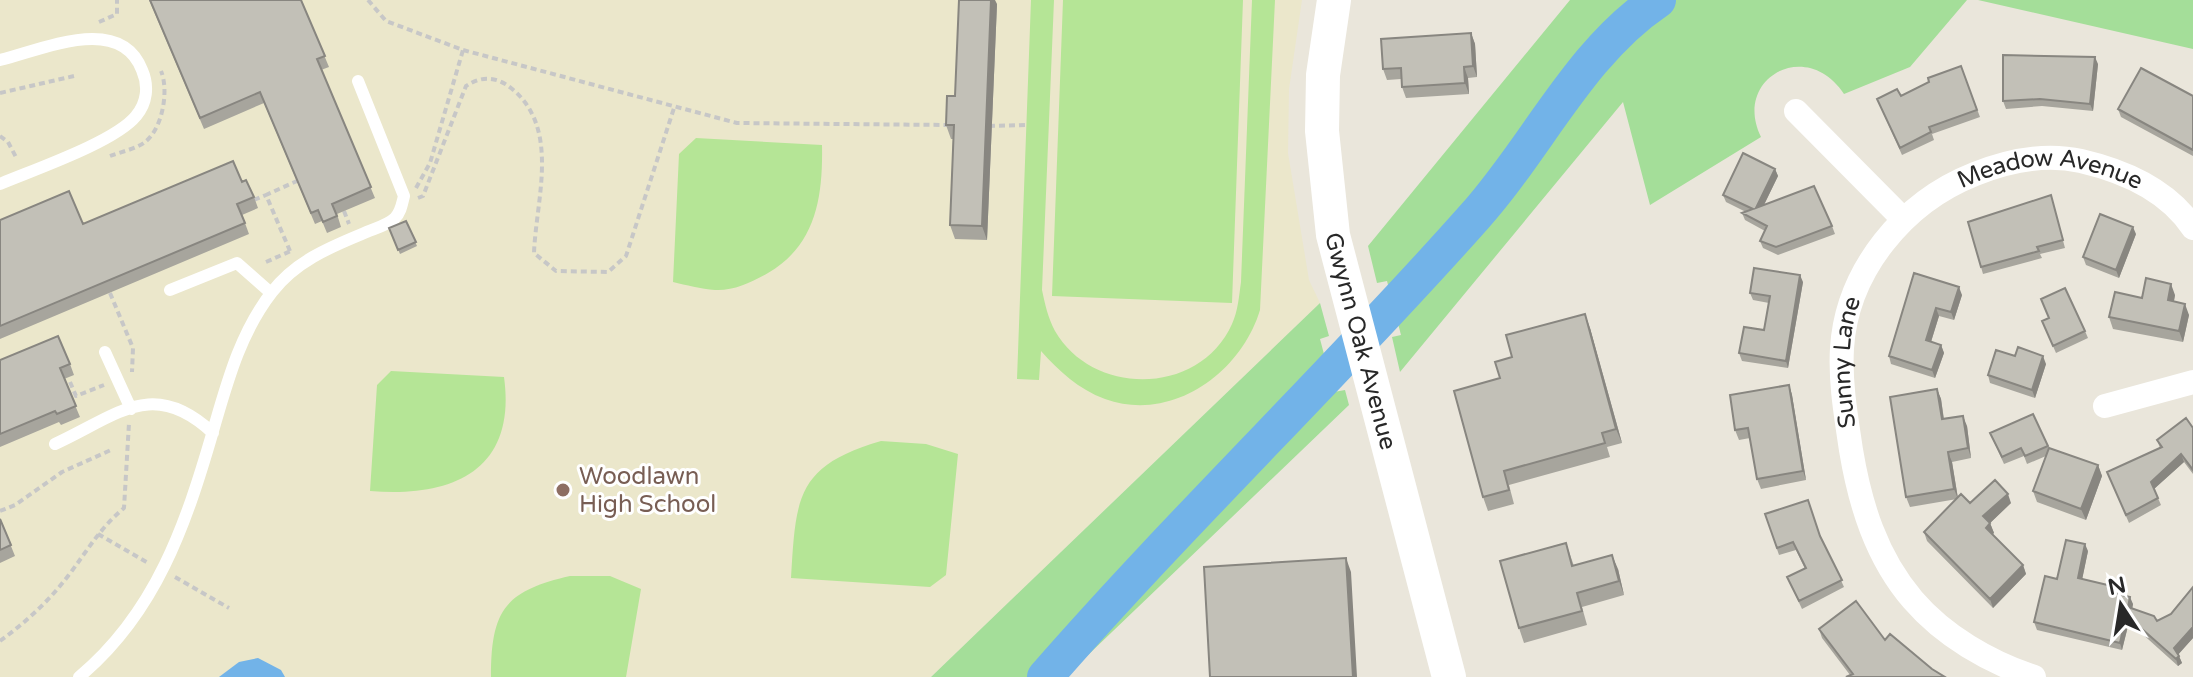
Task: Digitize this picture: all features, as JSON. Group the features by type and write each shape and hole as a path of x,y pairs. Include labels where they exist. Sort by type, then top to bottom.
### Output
{"street":[{"name":"Gwynn Oak Avenue","path":"1334,0 1323,75 1325,180 1351,311 1449,677"},
{"path":"1796,111 1903,219"},
{"name":"Meadow Avenue","path":"1903,219 1959,180 2030,158 2064,157 2132,177 2161,194 2193,228"},
{"name":"Sunny Lane","path":"1903,219 1861,276 1842,345 1842,396 1858,489 1870,529 1891,569 1912,599 1940,628 2013,670 2034,677"},
{"path":"2105,406 2193,382"}],"lane":[{"path":"0,60 98,38 131,51 142,69 147,88 135,117 115,133 0,184"},
{"path":"79,677 126,628 158,582 180,536 231,370 271,293 309,258 395,218 403,200 358,81"},
{"path":"170,290 237,263 271,293"},
{"path":"105,352 130,415"},
{"path":"55,444 165,403 193,415 213,433"}],"path":[{"path":"368,0 386,21 463,50 737,123 952,125"},
{"path":"403,200 416,188 430,163 463,50"},
{"path":"0,93 74,76"},
{"path":"403,200 423,196 466,86 477,79 491,78 505,84 530,107 540,137 543,171 534,253 556,271 608,272 626,256 674,108"},
{"path":"984,126 1026,125"},
{"path":"0,136 8,142 18,163"},
{"path":"254,200 297,181"},
{"path":"266,195 290,251"},
{"path":"110,293 133,348 132,386"},
{"path":"70,382 76,396 117,380"},
{"path":"0,641 43,605 100,529 124,508 130,415"},
{"path":"0,511 15,505 62,472 111,450"},
{"path":"98,534 150,563"},
{"path":"175,577 229,608"}],"shaded area":[{"name":"Woodlawn High School","path":"0,0 1302,0 1289,89 1288,153 1309,280 1320,303 931,677 0,677"}],"green space":[{"path":"1031,0 1054,0 1042,290 1047,311 1055,331 1072,353 1094,368 1119,377 1146,379 1172,375 1196,365 1217,348 1234,319 1241,282 1252,0 1275,0 1260,310 1251,333 1237,354 1200,387 1178,398 1155,404 1130,405 1105,399 1070,379 1041,351 1039,380 1017,379"},
{"path":"1063,0 1243,0 1232,303 1052,296"},
{"path":"1570,0 1967,0 1910,67 1844,94 1829,77 1811,68 1794,67 1778,72 1765,82 1757,97 1755,116 1761,137 1650,205 1623,102 1400,372 1392,337 1401,335 1387,281 1377,283 1368,246"},
{"path":"1978,0 2193,0 2193,49"},
{"path":"696,138 822,145 818,201 806,234 784,262 749,283 715,290 673,282 679,154"},
{"path":"1320,303 1329,336 1320,339 1334,392 1345,390 1349,405 1065,677 931,677"},
{"path":"391,371 504,377 505,409 500,435 489,456 473,472 452,483 427,489 370,491 377,385"},
{"path":"881,441 926,444 958,454 946,575 930,587 791,578 795,526 806,488 816,474 832,462"},
{"path":"570,576 610,576 641,589 626,677 491,677 494,635 506,607 530,589"}],"water":[{"path":"258,658 281,670 285,677 219,677 239,662"}],"building":[{"path":"150,0 301,0 325,56 317,59 371,187 332,204 337,216 323,222 318,210 311,213 260,92 200,118"},
{"path":"959,0 991,0 982,226 950,225 954,125 946,125 947,96 955,96"},
{"path":"1471,33 1473,66 1464,67 1465,83 1402,87 1401,68 1383,69 1381,39"},
{"path":"2003,55 2095,57 2090,104 2040,99 2003,101"},
{"path":"1961,66 1977,110 1929,127 1931,132 1900,148 1877,99 1897,89 1901,96 1929,82 1928,78"},
{"path":"2141,68 2193,96 2193,150 2118,109"},
{"path":"1743,153 1775,169 1756,208 1814,186 1832,226 1776,247 1760,241 1767,226 1742,213 1753,209 1723,195"},
{"path":"233,161 242,182 246,180 254,197 237,204 245,223 0,326 0,220 69,191 83,224"},
{"path":"2051,195 2063,240 2037,247 2039,251 1981,267 1968,222"},
{"path":"2100,214 2133,227 2116,270 2083,257"},
{"path":"406,221 416,242 398,250 389,228"},
{"path":"1754,268 1800,275 1786,361 1739,353 1744,327 1764,330 1770,296 1750,293"},
{"path":"1914,273 1959,287 1951,312 1936,308 1926,340 1941,345 1932,370 1889,356"},
{"path":"2146,278 2171,284 2168,300 2185,304 2179,331 2109,317 2115,292 2142,298"},
{"path":"2065,288 2085,331 2053,346 2042,321 2049,318 2041,299"},
{"path":"1585,314 1616,429 1602,433 1605,443 1504,471 1509,490 1483,497 1454,391 1500,378 1495,362 1512,357 1506,335"},
{"path":"58,336 70,364 60,368 76,406 57,414 55,411 0,434 0,360"},
{"path":"2018,347 2043,356 2032,390 1988,375 1996,350 2015,356"},
{"path":"1789,385 1803,471 1757,479 1748,428 1735,430 1730,395"},
{"path":"1937,389 1942,419 1963,416 1968,448 1948,452 1954,489 1906,497 1890,397"},
{"path":"2033,414 2048,446 2025,456 2021,448 2002,457 1990,433"},
{"path":"2186,418 2193,428 2193,470 2181,454 2151,482 2158,498 2126,515 2107,472 2162,447 2157,440"},
{"path":"2049,448 2098,465 2081,509 2033,491"},
{"path":"1995,480 2008,494 1983,516 1990,523 1986,528 2023,565 1990,599 1924,532 1961,494 1970,503"},
{"path":"1808,500 1820,536 1842,580 1799,601 1787,577 1806,568 1793,542 1777,548 1765,514"},
{"path":"0,519 11,545 0,550"},
{"path":"2066,540 2085,544 2078,578 2116,587 2114,593 2130,597 2128,607 2154,616 2157,621 2171,614 2193,587 2193,627 2174,648 2179,656 2176,659 2126,615 2120,643 2034,622 2045,576 2057,579"},
{"path":"1566,543 1572,566 1612,555 1619,581 1577,593 1582,611 1519,628 1500,561"},
{"path":"1346,558 1353,677 1210,677 1204,567"},
{"path":"1856,601 1885,640 1890,634 1945,677 1846,677 1853,674 1819,629"}],"waterway":[{"path":"1045,677 1475,216 1582,73 1605,46 1658,0"}],"place":[{"name":"Woodlawn High School","path":"563,490"}]}
